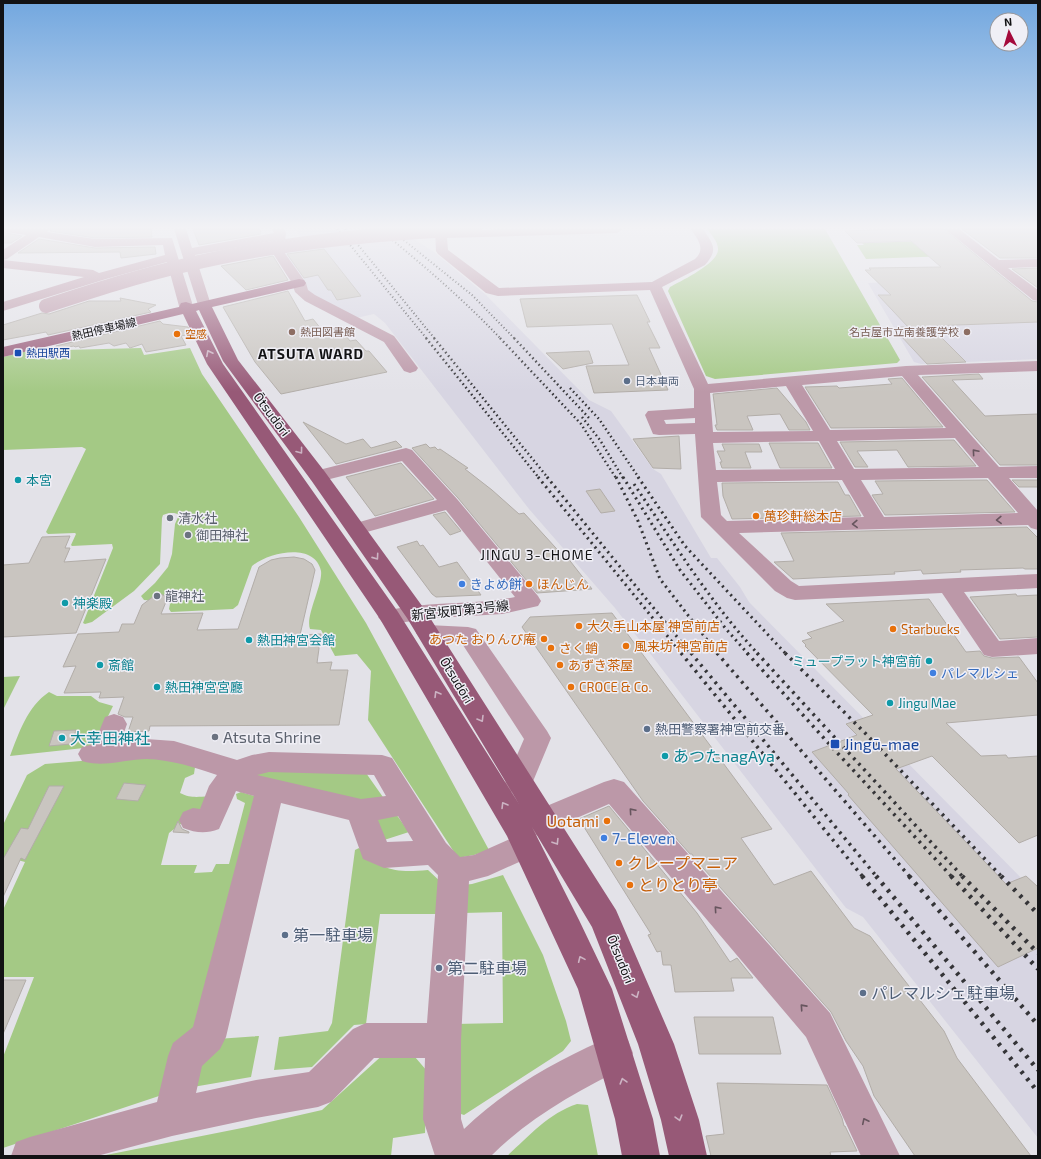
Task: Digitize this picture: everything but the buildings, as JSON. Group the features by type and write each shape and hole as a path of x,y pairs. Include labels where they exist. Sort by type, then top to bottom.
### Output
{"main road":[{"name":"熱田停車場線","path":"3,347 204,305 299,283"},
{"name":"Ōtsudōri","path":"204,305 218,337 231,361 318,476 423,624 520,782 529,832 595,989 634,1119 641,1156"},
{"name":"熱田停車場線","path":"3,352 187,308"},
{"name":"Ōtsudōri","path":"187,308 215,364 390,617 529,832 605,920 656,1044 680,1120 688,1156"}],"street":[{"path":"3,307 79,283"},
{"path":"3,320 41,304 100,283"},
{"path":"3,312 41,304 116,283"},
{"name":"Ōtsudōri","path":"180,283 187,308"},
{"name":"Ōtsudōri","path":"197,283 204,305"},
{"path":"299,283 302,292 310,298 389,339 410,368"},
{"path":"482,283 491,290 498,292 656,286 661,283"},
{"path":"1021,283 1038,297"},
{"path":"656,286 702,389 703,426 711,517 783,586 795,593 1038,581"},
{"path":"702,389 906,371 1038,366"},
{"path":"906,371 993,472 1037,520"},
{"path":"791,381 878,523"},
{"path":"703,426 825,436 959,433"},
{"path":"318,476 406,454 450,503 356,529"},
{"path":"707,476 1038,472"},
{"name":"新宮坂町第3号線","path":"390,617 423,624 436,611 502,607 530,601 450,503"},
{"path":"722,527 1037,520"},
{"path":"948,585 992,648 1038,646"},
{"path":"423,624 468,634 538,738 520,782"},
{"path":"114,724 98,753 146,749 174,751 239,771 246,783 361,811 405,804"},
{"path":"193,820 209,821 223,786 239,771 252,765 269,762 382,765 405,804 445,862 442,1119 449,1144 455,1156"},
{"path":"172,1117 186,1056 208,1037 270,790"},
{"path":"361,811 374,850 384,855 477,867 529,832 614,790 818,1025 882,1156"},
{"path":"30,1156 172,1117 256,1099 318,1089 366,1041 443,1040"},
{"path":"464,1156 480,1139 508,1115 544,1091 580,1070 615,1053"}],"shaded area":[{"path":"303,283 472,283 486,295 589,400 611,411 653,469 661,474 711,558 717,558 740,587 749,602 1038,895 1038,1138 863,917 846,908 615,608 529,509 385,323 374,314 356,318 310,295"},
{"name":"名古屋市立南養護学校","path":"868,283 1012,283 1038,305 1038,359 921,364 914,362"}],"green space":[{"path":"677,283 856,283 900,360 897,363 715,379 706,376 668,291 670,287"},
{"path":"141,348 144,355 190,348 202,374 299,517 366,623 489,850 458,858 368,720 371,671 357,654 335,656 321,630 310,629 310,616 321,577 321,571 317,562 310,556 291,552 269,557 252,566 238,605 233,609 171,612 169,609 170,604 168,602 144,600 141,596 155,583 168,567 172,554 175,524 179,515 173,513 165,514 162,518 160,564 134,591 92,622 85,624 83,623 113,548 112,544 72,546 75,533 48,534 46,532 86,449 82,447 3,450 3,357 27,351"},
{"path":"20,676 3,710 3,677"},
{"path":"49,692 57,696 91,696 99,702 113,706 93,747 10,756 20,730 29,713 41,698"},
{"path":"117,758 167,759 195,767 194,774 185,778 180,793 194,797 216,797 169,833 161,865 197,865 194,873 212,872 216,864 229,864 245,803 237,799 236,794 241,792 261,798 203,1025 168,1093 3,1148 3,1057 34,977 3,977 3,910 25,862 3,856 3,825 27,775 45,764"},
{"path":"261,770 366,773 385,800 372,804 255,776"},
{"path":"396,814 409,832 381,841 372,816"},
{"path":"359,848 375,862 390,869 407,871 428,870 443,884 442,914 380,914 366,1024 354,1025 312,1067 274,1070 279,1037 328,1031 332,1023 355,850"},
{"path":"503,875 543,955 566,1021 571,1041 563,1051 464,1115 455,1112 455,1024 503,1023 502,912 463,913 463,885 472,884"},
{"path":"259,1036 251,1077 187,1088 217,1039"},
{"path":"386,1052 415,1057 427,1071 425,1133 393,1138 391,1156 101,1156 247,1127 322,1110"},
{"path":"577,1104 588,1105 598,1156 507,1156 548,1119"}],"railway":[{"path":"381,283 427,339"},
{"path":"389,283 435,339"},
{"path":"443,283 500,338"},
{"path":"457,283 472,295 515,339"},
{"path":"426,338 539,478"},
{"path":"434,338 548,478"},
{"path":"500,338 581,424 616,478"},
{"path":"514,338 590,419"},
{"path":"570,388 599,419 639,478"},
{"path":"582,417 600,440 623,478"},
{"path":"538,477 682,654"},
{"path":"547,477 691,654"},
{"path":"616,477 638,521 660,579 718,654"},
{"path":"623,477 680,570 726,629 748,654"},
{"path":"638,477 685,546 786,654"},
{"path":"634,484 708,593 740,634 758,654"},
{"path":"681,653 863,877"},
{"path":"691,653 877,877"},
{"path":"717,653 910,877"},
{"path":"747,653 952,877"},
{"path":"757,653 963,877"},
{"path":"786,654 866,734 1002,877"},
{"path":"862,876 1038,1092"},
{"path":"876,876 1038,1070"},
{"path":"909,876 1038,1025"},
{"path":"951,876 1038,969"},
{"path":"962,876 1038,953"},
{"path":"1001,876 1038,914"}],"place":[{"name":"熱田図書館","path":"292,332"},
{"name":"名古屋市立南養護学校","path":"967,332"},
{"name":"空感","path":"177,334"},
{"name":"熱田駅西","path":"18,353"},
{"name":"日本車両","path":"627,381"},
{"name":"本宮","path":"18,480"},
{"name":"萬珍軒総本店","path":"756,516"},
{"name":"清水社","path":"170,518"},
{"name":"御田神社","path":"188,535"},
{"name":"きよめ餅","path":"462,584"},
{"name":"ほんじん","path":"529,584"},
{"name":"龍神社","path":"157,596"},
{"name":"神楽殿","path":"65,603"},
{"name":"大久手山本屋 神宮前店","path":"579,626"},
{"name":"Starbucks","path":"893,629"},
{"name":"あつた おりんぴ庵","path":"544,639"},
{"name":"熱田神宮会館","path":"249,640"},
{"name":"風来坊 神宮前店","path":"626,646"},
{"name":"さく蛸","path":"551,648"},
{"name":"ミュープラット神宮前","path":"929,661"},
{"name":"斎館","path":"100,665"},
{"name":"あずき茶屋","path":"560,665"},
{"name":"パレマルシェ","path":"933,673"},
{"name":"熱田神宮宮廳","path":"157,687"},
{"name":"CROCE & Co.","path":"571,687"},
{"name":"Jingu Mae","path":"890,703"},
{"name":"熱田警察署神宮前交番","path":"647,729"},
{"name":"Atsuta Shrine","path":"215,737"},
{"name":"大幸田神社","path":"62,738"},
{"name":"Jingū-mae","path":"835,744"},
{"name":"あつたnagAya","path":"665,756"},
{"name":"Uotami","path":"607,821"},
{"name":"7-Eleven","path":"604,838"},
{"name":"クレープマニア","path":"619,863"},
{"name":"とりとり亭","path":"630,885"},
{"name":"第一駐車場","path":"285,935"},
{"name":"第二駐車場","path":"439,968"},
{"name":"パレマルシェ駐車場","path":"863,993"}],"district":[{"name":"ATSUTA WARD","path":"311,354"},
{"name":"JINGU 3-CHOME","path":"537,555"}]}
